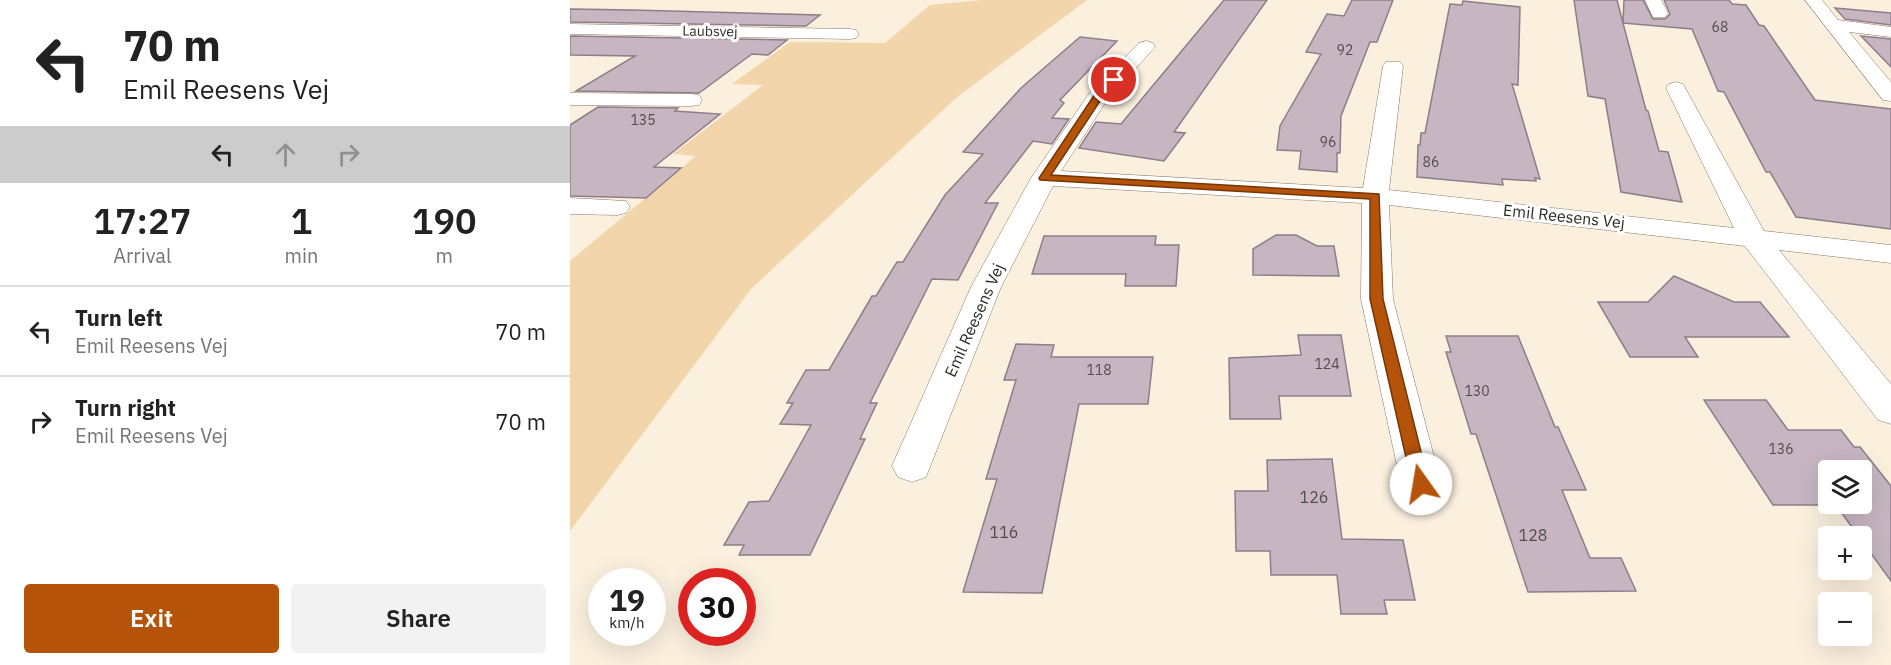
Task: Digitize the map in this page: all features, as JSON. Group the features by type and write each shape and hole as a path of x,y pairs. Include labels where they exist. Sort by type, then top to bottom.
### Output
{"street":[{"path":"1813,0 1889,91"},
{"path":"1832,24 1891,32"},
{"name":"Laubsvej","path":"570,28 850,34"},
{"name":"Emil Reesens Vej","path":"912,466 986,287 1044,178 1099,96 1146,47"},
{"path":"1393,66 1375,196 1377,299 1421,484"},
{"path":"1676,88 1753,237 1891,410"},
{"path":"570,99 691,100"},
{"name":"Emil Reesens Vej","path":"1044,178 1375,196 1891,254"},
{"path":"570,206 617,207"}],"shaded area":[{"path":"983,0 1087,0 956,98 751,289 570,531 570,261 696,156 673,154 763,85 732,84 790,42 885,43 930,5"}],"building":[{"path":"1224,0 1267,0 1174,132 1185,133 1164,161 1079,148 1096,122 1121,124"},
{"path":"1352,0 1393,0 1377,42 1370,42 1341,116 1337,172 1299,169 1301,151 1277,150 1280,126 1321,54 1306,52 1327,14 1344,16"},
{"path":"1574,0 1617,0 1659,151 1668,152 1682,202 1621,192 1605,99 1588,96"},
{"path":"1624,0 1643,0 1653,19 1665,19 1670,14 1664,0 1729,0 1732,4 1746,5 1759,25 1764,26 1815,100 1891,109 1891,229 1796,217 1770,172 1766,172 1724,92 1718,91 1692,29 1623,23"},
{"path":"1463,1 1520,7 1518,85 1512,84 1540,179 1535,178 1536,181 1502,179 1503,185 1417,177 1418,145 1420,145 1421,133 1425,133 1450,4 1462,5"},
{"path":"1835,8 1891,13 1891,25 1845,19"},
{"path":"570,9 820,15 806,26 570,22"},
{"path":"570,36 787,40 768,55 752,54 699,93 576,91 635,56 570,55"},
{"path":"1861,36 1891,39 1891,67"},
{"path":"1080,37 1117,41 1060,100 1064,103 1052,118 1069,119 1052,144 1033,141 985,203 998,203 958,280 932,279 870,403 877,403 860,439 865,439 810,555 739,555 744,545 724,545 749,502 769,501 811,425 780,424 793,403 787,403 806,370 829,370 872,296 876,296 897,262 903,262 945,195 983,154 963,152 1021,88"},
{"path":"598,107 678,108 675,111 720,114 654,167 681,168 646,198 570,196 570,125"},
{"path":"1276,235 1296,235 1317,246 1334,246 1339,276 1253,275 1253,249"},
{"path":"1044,236 1156,236 1155,245 1179,245 1176,286 1125,286 1126,274 1032,274"},
{"path":"1674,276 1734,302 1760,302 1789,337 1685,337 1698,357 1630,357 1598,302 1648,302"},
{"path":"1298,335 1341,335 1351,396 1279,396 1281,419 1230,419 1229,358 1301,355"},
{"path":"1446,336 1518,336 1555,427 1558,427 1586,490 1562,490 1590,558 1621,558 1636,591 1528,592 1476,434 1471,434 1446,352 1451,352"},
{"path":"1016,344 1054,345 1051,357 1153,357 1148,404 1079,404 1042,593 963,592 997,479 986,479 1016,380 1004,380"},
{"path":"1704,400 1766,400 1788,430 1841,430 1854,447 1860,447 1870,460 1818,460 1818,505 1773,505"},
{"path":"1332,459 1342,539 1403,540 1415,600 1384,600 1387,614 1341,614 1337,575 1271,575 1270,551 1236,551 1235,491 1268,491 1267,460"},
{"path":"1872,462 1891,486 1891,581 1872,555 1872,526 1851,526 1842,514 1872,514"}],"route":[{"path":"1114,80 1099,96 1044,178 1375,196 1377,299 1421,484"}]}
